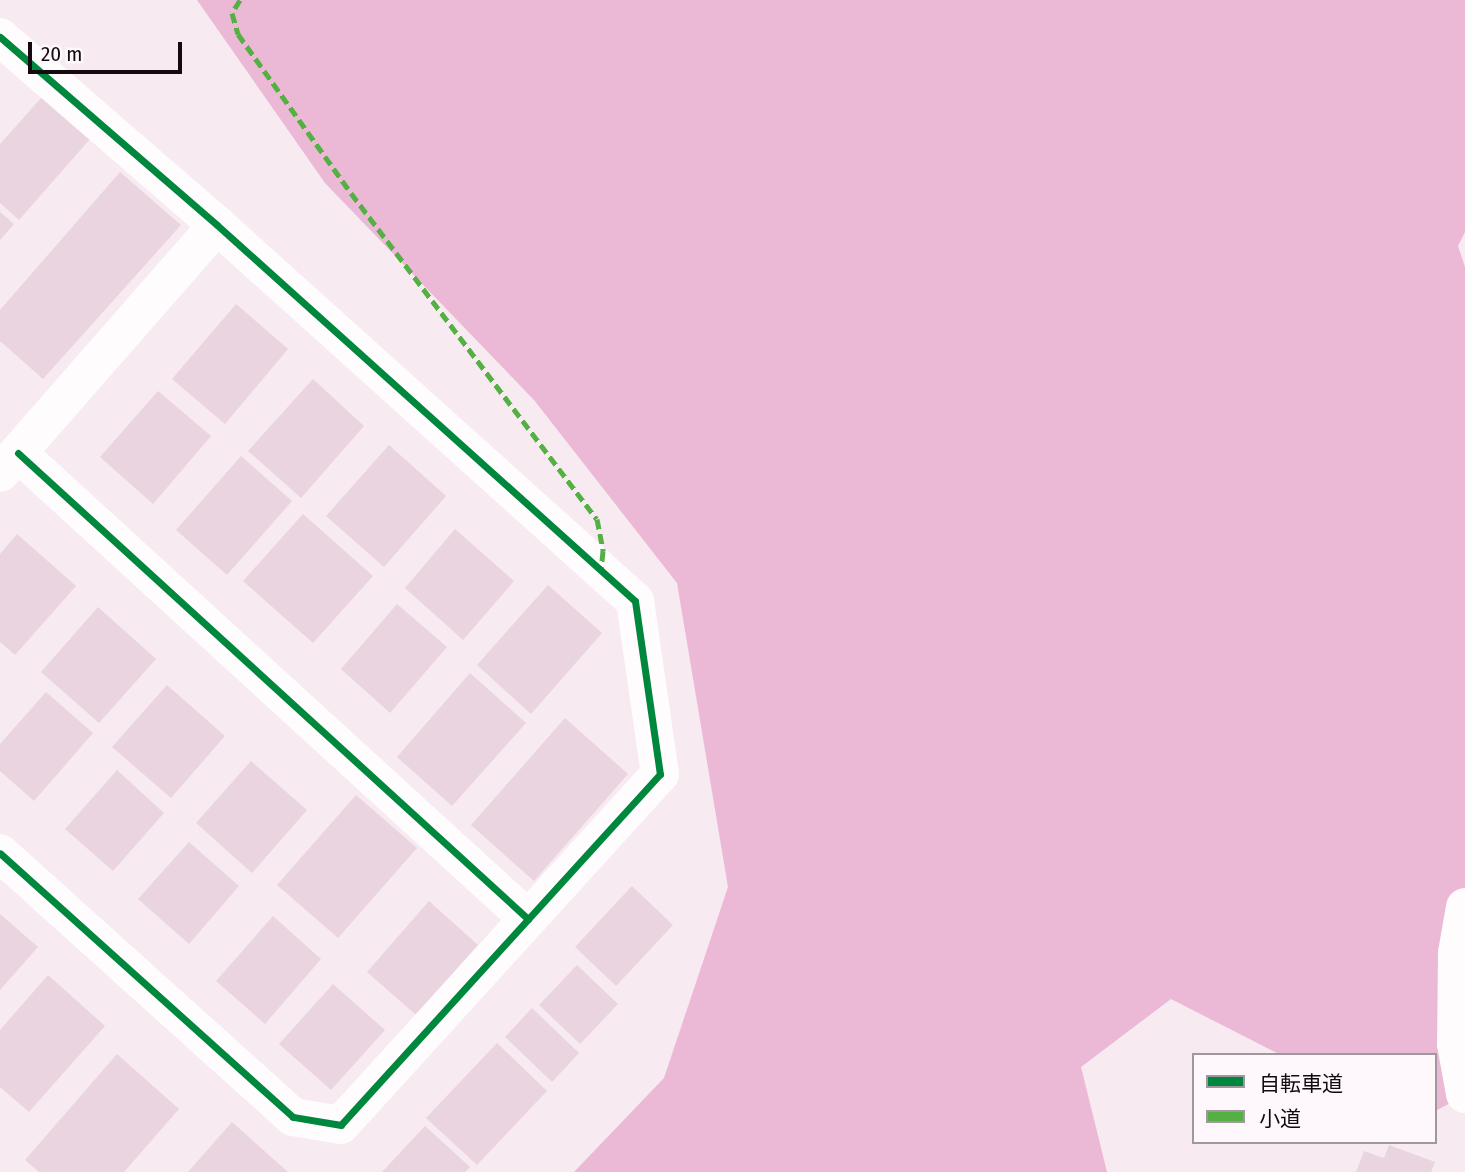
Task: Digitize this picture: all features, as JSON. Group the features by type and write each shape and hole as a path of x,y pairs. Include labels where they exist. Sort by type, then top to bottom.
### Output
{"street":[{"path":"0,37 217,225 635,601 660,774 341,1125 293,1117 0,853"},
{"path":"217,225 9,463 528,919"},
{"path":"1465,907 1457,953 1456,1044 1465,1094"}],"shaded area":[{"path":"197,0 1465,0 1465,232 1458,246 1465,267 1465,1090 1462,1097 1437,1110 1437,1053 1277,1053 1171,999 1081,1067 1107,1172 574,1172 664,1078 728,887 677,583 534,400 325,183"}],"building":[{"path":"42,97 90,139 19,220 0,203 0,144"},
{"path":"120,172 181,225 43,379 0,341 0,310"},
{"path":"0,212 14,224 0,240"},
{"path":"236,304 288,349 225,424 172,379"},
{"path":"313,379 364,426 301,498 248,451"},
{"path":"158,391 211,436 153,504 100,457"},
{"path":"389,445 446,496 384,567 326,516"},
{"path":"241,456 292,501 227,575 176,530"},
{"path":"303,514 373,576 313,643 243,581"},
{"path":"455,529 514,581 463,640 405,588"},
{"path":"17,534 76,586 15,655 0,642 0,554"},
{"path":"548,585 602,633 531,714 477,665"},
{"path":"397,604 447,647 390,713 341,669"},
{"path":"98,607 156,659 99,723 41,672"},
{"path":"470,673 526,723 452,806 397,757"},
{"path":"167,685 225,736 171,798 112,747"},
{"path":"46,692 93,733 34,801 0,771 0,744"},
{"path":"565,718 628,774 534,881 471,825"},
{"path":"251,761 307,810 252,873 196,823"},
{"path":"117,770 164,813 113,871 65,829"},
{"path":"356,795 417,848 338,938 277,885"},
{"path":"189,842 239,886 189,944 138,899"},
{"path":"632,886 673,925 616,986 575,947"},
{"path":"429,901 478,945 416,1015 367,972"},
{"path":"0,914 38,947 0,990"},
{"path":"273,916 321,959 265,1024 216,981"},
{"path":"577,965 618,1004 580,1044 539,1005"},
{"path":"48,975 105,1026 29,1112 0,1087 0,1030"},
{"path":"333,984 385,1030 331,1090 279,1044"},
{"path":"532,1008 579,1053 552,1082 505,1037"},
{"path":"497,1043 547,1091 477,1165 426,1118"},
{"path":"117,1054 179,1109 124,1172 39,1172 25,1160"},
{"path":"232,1122 288,1172 188,1172"},
{"path":"425,1126 470,1167 465,1172 382,1172"},
{"path":"1389,1145 1435,1162 1431,1172 1356,1172 1364,1151 1384,1158"}],"marked path":[{"path":"240,0 232,13 238,34 351,193 597,519 603,551 601,570"}],"cycle path":[{"path":"0,37 217,225 635,601 660,774 341,1125 293,1117 0,853"},
{"path":"18,453 528,919"}]}
